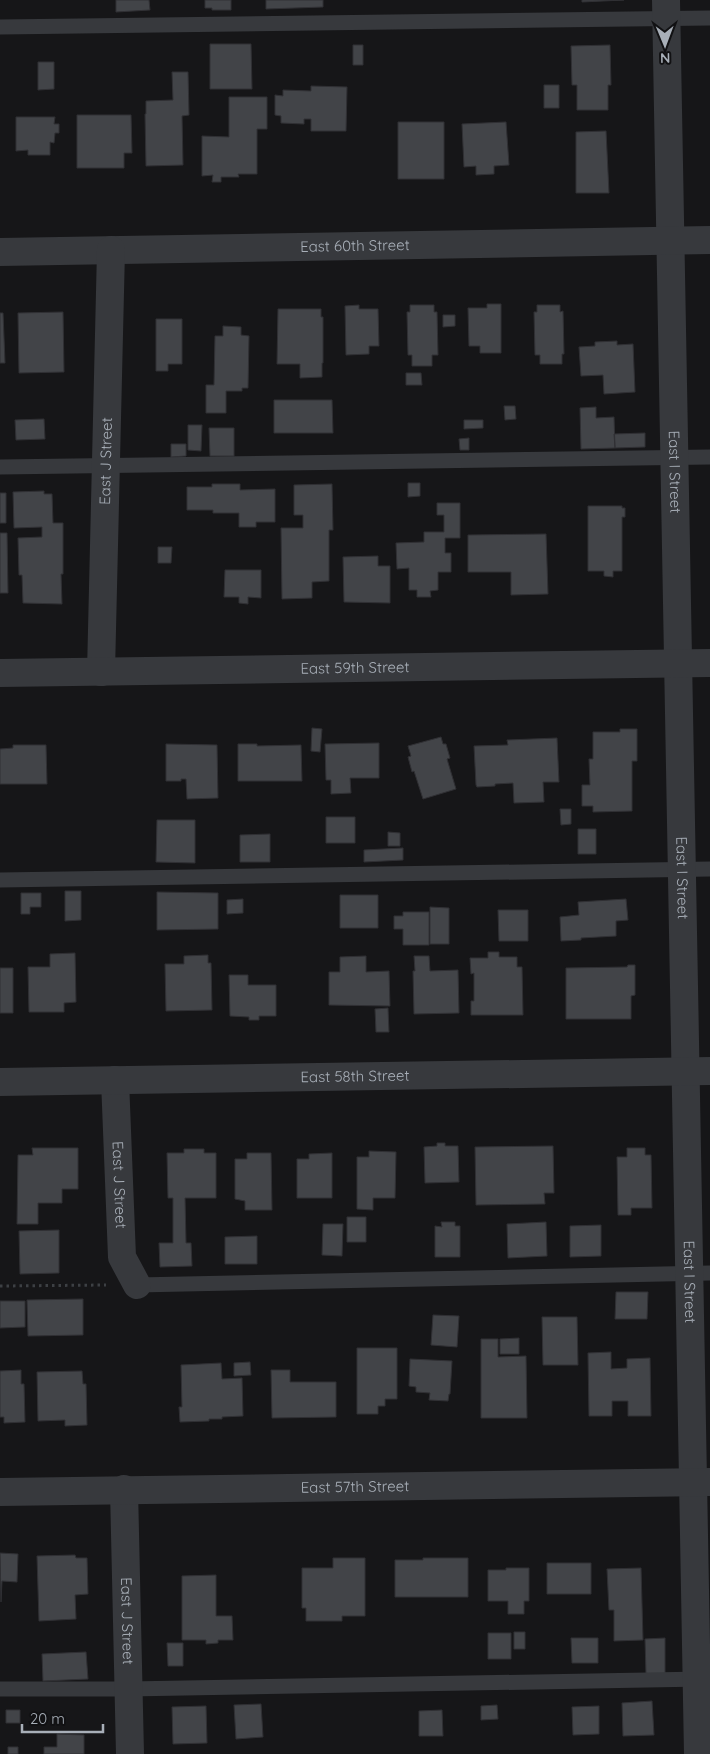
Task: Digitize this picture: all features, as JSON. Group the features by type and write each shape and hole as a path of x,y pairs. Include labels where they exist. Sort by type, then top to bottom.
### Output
{"street":[{"name":"East I Street","path":"666,9 682,870 697,1072 703,1679 698,1754"},
{"name":"East 60th Street","path":"0,252 710,240"},
{"name":"East J Street","path":"101,672 111,250"},
{"name":"East 59th Street","path":"0,673 710,663"},
{"name":"East 58th Street","path":"0,1082 697,1072"},
{"name":"East J Street","path":"115,1080 122,1257 137,1285"},
{"name":"East 57th Street","path":"0,1492 701,1482"},
{"name":"East J Street","path":"124,1490 130,1754"}],"lane":[{"path":"0,27 666,9 710,18"},
{"path":"0,467 710,457"},
{"path":"0,880 710,869"},
{"path":"137,1285 699,1274"},
{"path":"0,1690 703,1679"}],"path":[{"path":"0,1286 137,1285"}],"building":[{"path":"116,0 149,0 150,10 116,12"},
{"path":"205,0 231,0 231,10 205,8"},
{"path":"266,0 323,0 323,7 266,9"},
{"path":"582,0 624,0 582,2"},
{"path":"210,44 251,44 252,89 210,89"},
{"path":"353,45 363,45 363,65 353,65"},
{"path":"610,45 611,85 608,85 608,110 577,110 577,85 572,85 571,46"},
{"path":"38,62 54,62 54,89 38,90"},
{"path":"172,72 188,72 189,115 182,116 183,165 146,166 146,101 173,100"},
{"path":"544,85 559,85 559,108 544,108"},
{"path":"311,86 347,87 346,131 311,131 311,119 304,119 304,124 281,123 281,116 275,115 275,95 283,96 283,90 311,91"},
{"path":"229,97 267,97 267,129 257,129 257,174 238,174 239,177 221,177 221,182 212,182 213,175 202,176 202,136 229,137"},
{"path":"77,115 131,115 132,153 124,153 124,168 77,168"},
{"path":"16,117 55,117 54,124 59,124 59,133 55,133 54,143 50,142 50,155 28,155 28,150 16,151"},
{"path":"398,122 444,122 444,179 398,179"},
{"path":"506,122 509,165 494,166 494,174 476,175 476,166 464,167 462,124"},
{"path":"606,131 609,193 576,193 576,132"},
{"path":"487,304 501,304 501,353 480,353 480,346 469,346 468,308 487,308"},
{"path":"359,305 359,309 378,309 379,346 369,346 369,354 346,355 345,306"},
{"path":"410,305 434,305 434,312 437,312 438,355 432,355 432,366 412,366 412,355 408,355 407,312 410,312"},
{"path":"537,305 560,305 560,312 563,311 564,354 562,354 562,364 540,364 540,355 535,355 534,312 537,312"},
{"path":"278,309 321,309 321,317 323,317 322,377 300,378 300,364 277,364"},
{"path":"63,312 64,372 19,373 18,313"},
{"path":"0,313 3,313 5,363 0,363"},
{"path":"443,315 455,315 455,326 443,327"},
{"path":"156,319 182,319 182,364 168,364 168,371 156,371"},
{"path":"223,326 241,327 241,335 249,336 248,388 242,388 242,391 226,391 226,413 206,413 206,385 214,385 215,336 223,336"},
{"path":"617,341 617,345 633,344 635,392 604,394 603,375 581,376 579,347 595,346 595,342"},
{"path":"406,373 421,373 422,385 406,385"},
{"path":"274,400 332,400 333,433 274,433"},
{"path":"504,406 515,406 516,419 505,420"},
{"path":"596,407 596,418 614,417 615,448 581,449 580,408"},
{"path":"44,419 45,439 16,440 15,420"},
{"path":"464,420 483,420 483,428 464,429"},
{"path":"188,425 202,425 201,451 188,450"},
{"path":"209,428 234,428 234,456 210,456"},
{"path":"645,433 645,447 615,448 614,434"},
{"path":"469,438 469,450 460,450 459,439"},
{"path":"171,444 186,444 186,456 171,457"},
{"path":"408,483 420,483 420,496 408,497"},
{"path":"212,484 240,484 240,490 275,489 275,522 256,522 256,527 239,527 239,513 187,510 187,487 212,487"},
{"path":"332,484 333,530 329,530 329,581 312,582 312,598 282,599 281,528 303,528 303,515 294,515 294,485"},
{"path":"44,491 44,494 52,494 53,523 63,523 62,604 23,603 22,575 19,575 18,538 42,537 42,527 14,528 13,492"},
{"path":"0,493 6,493 6,523 0,523"},
{"path":"437,503 460,503 460,538 445,538 445,553 451,553 451,572 438,572 438,590 430,591 431,597 417,597 417,590 409,590 409,568 397,569 396,543 424,542 424,532 444,532 444,515 437,515"},
{"path":"588,506 622,506 622,508 625,508 625,517 622,517 622,571 613,571 613,577 604,576 604,571 588,571"},
{"path":"0,533 7,533 8,593 0,593"},
{"path":"546,534 548,594 511,595 511,572 468,572 468,535"},
{"path":"158,547 172,547 171,563 158,563"},
{"path":"378,556 378,566 390,566 390,603 344,602 343,557"},
{"path":"225,570 261,570 261,598 248,597 248,604 239,603 239,597 224,597"},
{"path":"312,728 322,729 320,752 311,751"},
{"path":"620,729 637,729 637,761 632,761 632,811 593,812 593,806 582,806 582,785 590,785 589,759 593,759 593,732 620,732"},
{"path":"441,737 443,744 446,744 450,758 447,759 456,789 423,799 414,771 412,772 408,757 411,756 408,746"},
{"path":"557,738 559,782 543,782 544,802 514,803 513,783 477,787 474,746 508,745 507,740"},
{"path":"379,743 379,778 350,778 351,793 331,794 331,780 326,780 325,744"},
{"path":"166,744 217,745 218,798 187,799 186,779 166,781"},
{"path":"238,744 257,744 257,746 301,745 302,781 238,781"},
{"path":"13,745 46,745 47,784 0,784 0,749 13,748"},
{"path":"560,809 571,809 571,824 561,825"},
{"path":"326,817 355,817 355,843 326,843"},
{"path":"157,820 195,820 195,863 156,862"},
{"path":"578,829 596,829 596,854 578,854"},
{"path":"388,832 400,833 400,846 388,846"},
{"path":"270,834 270,862 240,862 240,835"},
{"path":"403,848 403,860 364,862 364,850"},
{"path":"65,891 81,891 81,920 65,921"},
{"path":"157,892 218,893 218,929 157,930"},
{"path":"21,893 41,893 41,907 30,907 30,914 21,914"},
{"path":"340,895 378,895 378,928 340,928"},
{"path":"243,899 243,913 227,914 227,900"},
{"path":"626,899 628,920 616,921 616,936 561,941 560,917 579,915 578,902"},
{"path":"430,907 449,908 449,944 430,944"},
{"path":"498,910 528,910 528,941 499,941"},
{"path":"403,912 429,912 429,945 403,945 403,929 394,929 394,916 403,916"},
{"path":"488,952 499,952 499,957 517,957 517,967 522,967 523,1015 471,1015 471,1001 474,1001 474,973 471,974 470,958 488,958"},
{"path":"75,953 76,1002 64,1003 64,1012 29,1012 28,967 50,967 50,954"},
{"path":"208,955 208,963 211,963 212,1010 166,1011 165,964 184,964 184,956"},
{"path":"366,956 366,972 389,971 390,1006 329,1005 329,972 340,972 340,957"},
{"path":"414,956 429,956 430,971 458,970 459,1013 414,1014"},
{"path":"628,965 635,965 635,995 631,996 631,1019 566,1019 566,968 627,967"},
{"path":"0,968 13,968 13,1013 0,1013"},
{"path":"229,975 248,975 248,985 276,985 276,1016 259,1016 259,1020 249,1020 249,1017 230,1016"},
{"path":"388,1008 389,1032 376,1032 375,1009"},
{"path":"437,1143 445,1143 445,1146 458,1146 459,1182 425,1183 424,1147 437,1146"},
{"path":"553,1146 554,1193 544,1193 545,1204 476,1205 475,1147"},
{"path":"32,1148 78,1148 78,1189 62,1189 62,1203 38,1203 38,1224 17,1224 18,1155 33,1155"},
{"path":"627,1148 645,1148 645,1155 651,1155 652,1208 631,1208 631,1215 618,1215 617,1157 627,1157"},
{"path":"184,1149 204,1149 204,1153 216,1153 216,1198 185,1198 186,1243 191,1243 192,1266 160,1267 159,1243 173,1243 173,1198 168,1198 167,1153 184,1153"},
{"path":"369,1151 396,1152 395,1198 373,1198 373,1210 357,1209 357,1157 369,1157"},
{"path":"247,1153 271,1153 272,1210 245,1210 245,1201 235,1199 235,1159 247,1159"},
{"path":"332,1153 332,1198 297,1198 297,1159 309,1159 309,1154"},
{"path":"347,1217 366,1217 366,1242 347,1242"},
{"path":"441,1222 455,1222 455,1226 460,1226 460,1257 435,1257 435,1226 442,1227"},
{"path":"546,1222 547,1256 508,1258 507,1224"},
{"path":"323,1224 343,1224 342,1256 322,1255"},
{"path":"601,1225 601,1256 570,1257 570,1226"},
{"path":"59,1230 59,1273 20,1274 19,1231"},
{"path":"257,1236 257,1264 225,1264 225,1237"},
{"path":"616,1292 648,1292 647,1319 615,1319"},
{"path":"83,1299 83,1335 28,1336 27,1300"},
{"path":"0,1301 25,1301 25,1327 0,1328"},
{"path":"433,1315 459,1316 457,1347 431,1345"},
{"path":"542,1317 577,1317 578,1365 543,1365"},
{"path":"519,1338 519,1354 500,1354 500,1339"},
{"path":"481,1339 498,1339 498,1357 526,1356 527,1418 481,1418"},
{"path":"357,1348 397,1348 397,1399 385,1399 385,1406 378,1406 378,1414 357,1414"},
{"path":"611,1352 611,1369 627,1368 627,1359 650,1358 651,1416 628,1416 628,1401 612,1401 612,1416 589,1416 588,1353"},
{"path":"410,1359 452,1361 448,1401 429,1400 430,1393 416,1392 416,1387 409,1386"},
{"path":"250,1362 251,1375 234,1376 234,1363"},
{"path":"221,1363 222,1379 242,1378 243,1416 222,1417 222,1419 209,1419 209,1421 180,1422 179,1407 182,1407 181,1365"},
{"path":"21,1370 21,1384 24,1384 25,1422 4,1423 4,1417 0,1417 0,1371"},
{"path":"271,1370 290,1370 290,1382 336,1382 336,1417 272,1418"},
{"path":"82,1371 83,1384 86,1384 87,1425 65,1426 65,1420 38,1421 37,1372"},
{"path":"0,1553 18,1554 17,1582 2,1581 1,1602"},
{"path":"75,1555 76,1558 87,1558 88,1594 75,1595 76,1619 39,1621 37,1556"},
{"path":"333,1558 365,1558 365,1616 342,1616 342,1621 306,1621 306,1608 302,1608 302,1568 333,1568"},
{"path":"423,1558 468,1558 468,1597 395,1597 395,1560 423,1560"},
{"path":"547,1563 591,1563 591,1594 547,1594"},
{"path":"506,1568 529,1568 529,1601 524,1601 524,1614 508,1614 508,1601 488,1601 488,1570 506,1570"},
{"path":"641,1568 643,1640 614,1641 614,1610 609,1610 607,1569"},
{"path":"216,1575 216,1616 232,1616 233,1640 218,1640 218,1643 206,1644 206,1640 182,1640 182,1576"},
{"path":"514,1632 525,1632 525,1649 514,1649"},
{"path":"488,1633 511,1633 511,1659 488,1659"},
{"path":"571,1638 598,1638 598,1663 572,1663"},
{"path":"665,1638 665,1674 646,1674 645,1639"},
{"path":"167,1643 183,1643 183,1666 168,1666"},
{"path":"86,1652 88,1679 43,1681 42,1654"},
{"path":"652,1701 654,1735 623,1736 622,1703"},
{"path":"261,1704 263,1737 236,1739 234,1705"},
{"path":"497,1705 498,1719 481,1720 481,1706"},
{"path":"206,1706 207,1743 173,1744 172,1707"},
{"path":"599,1706 599,1734 573,1735 572,1707"},
{"path":"6,1710 20,1710 20,1723 6,1723"},
{"path":"442,1710 443,1736 419,1736 419,1711"},
{"path":"57,1734 84,1735 84,1754 44,1754 44,1747 57,1747"},
{"path":"8,1747 18,1747 18,1754 8,1754"}]}
